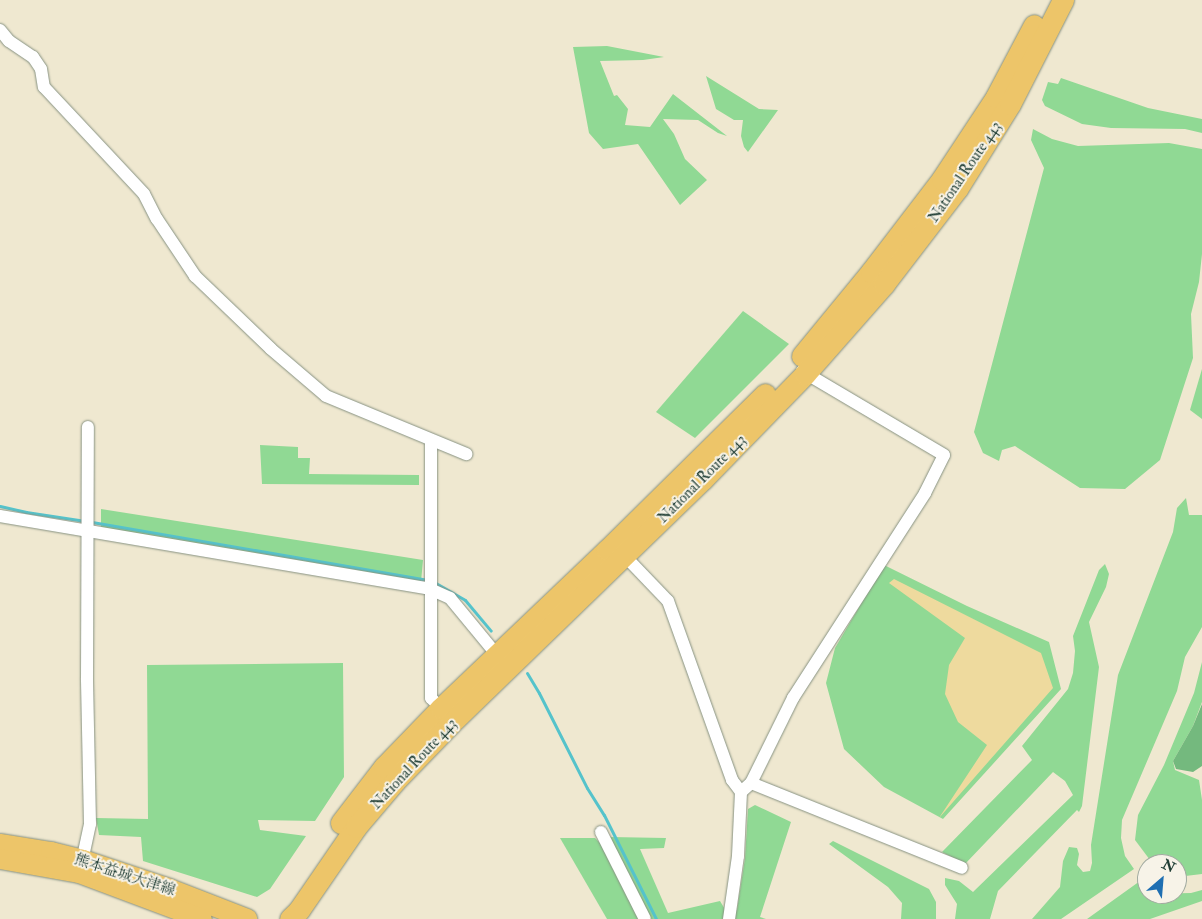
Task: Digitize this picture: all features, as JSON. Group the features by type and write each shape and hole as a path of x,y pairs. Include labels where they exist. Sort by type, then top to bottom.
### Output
{"highway":[{"name":"National Route 443","path":"800,368 942,179 996,96 1047,0"},
{"name":"National Route 443","path":"290,919 299,910 352,833 395,781 619,550 884,284 957,189 1010,104 1063,0"},
{"name":"National Route 443","path":"283,919 287,904 332,836 384,767 441,708 497,655 619,550"}],"main road":[{"name":"熊本益城大津線","path":"0,844 51,852 202,919"},
{"name":"熊本益城大津線","path":"0,859 81,866 170,889 247,919"}],"street":[{"path":"0,30 9,41 33,57 41,69 44,86 144,194 157,219 195,276 271,349 326,396 466,454"},
{"path":"742,792 751,782 793,698 925,493 944,455 800,368"},
{"path":"81,866 90,824 87,678 88,427"},
{"path":"431,440 431,698 441,708"},
{"path":"0,516 88,524 430,583 450,598 497,655"},
{"path":"619,550 668,601 729,772 742,792 738,856 729,919"},
{"path":"751,782 962,868"},
{"path":"601,832 645,919"}],"green space":[{"path":"607,46 664,57 643,60 600,61 614,96 617,95 628,109 625,125 650,127 673,94 727,136 718,133 698,120 663,119 674,134 685,159 707,180 680,205 638,144 603,149 589,133 573,47"},
{"path":"706,76 759,109 778,110 748,152 744,147 741,136 743,120 734,120 716,109"},
{"path":"1061,78 1148,108 1202,119 1202,133 1185,129 1111,128 1082,124 1045,106 1042,100 1048,82 1058,84"},
{"path":"1033,129 1052,139 1078,146 1169,143 1202,149 1202,254 1199,282 1191,314 1193,358 1160,460 1125,489 1080,488 1015,446 1002,450 999,461 983,453 974,432 1044,168 1031,140"},
{"path":"743,311 789,344 695,438 656,412"},
{"path":"1202,369 1202,419 1190,410"},
{"path":"260,445 298,447 298,458 310,458 309,474 419,475 419,485 262,484"},
{"path":"1186,498 1189,515 1202,515 1202,627 1185,657 1177,691 1122,820 1121,838 1125,856 1134,869 1061,919 1032,919 1060,887 1063,861 1069,847 1077,848 1079,854 1077,865 1083,872 1090,871 1092,863 1091,845 1118,675 1173,532 1177,508"},
{"path":"101,509 423,560 421,582 101,528"},
{"path":"1105,564 1109,574 1106,587 1089,622 1099,667 1082,806 1079,812 1077,810 998,891 990,919 955,919 957,904 945,885 945,878 959,881 973,892 1073,795 1065,781 1053,772 965,864 942,852 1032,760 1022,746 1068,689 1073,673 1075,651 1073,636 1099,570"},
{"path":"884,565 967,606 1049,642 1061,689 943,819 884,787 844,749 826,683 835,648"},
{"path":"1202,662 1202,702 1193,726 1173,761 1175,770 1199,780 1202,800 1202,874 1187,876 1187,854 1146,854 1135,840 1138,815 1164,765 1194,693"},
{"path":"343,663 344,777 315,821 258,820 260,830 306,836 270,889 257,897 143,861 141,837 99,835 96,818 148,819 147,665"},
{"path":"1202,704 1202,766 1193,772 1176,769 1173,761 1193,726"},
{"path":"755,805 791,822 760,917 766,919 651,919 610,837 666,838 664,848 640,849 668,913 720,901 726,911 737,910 745,858 748,809"},
{"path":"560,838 595,838 603,846 638,919 607,919"},
{"path":"833,841 929,889 936,902 936,919 901,919 902,903 888,887 829,844"},
{"path":"1137,883 1137,904 1187,904 1187,893 1202,890 1202,901 1150,919 1087,919"}],"sand":[{"path":"894,579 1041,653 1053,688 939,818 987,745 958,722 945,694 949,665 965,638 889,583"}],"waterway":[{"path":"0,506 85,521"},
{"path":"92,522 428,580"},
{"path":"434,582 465,600 491,631"},
{"path":"527,673 587,788 604,815 656,919"}]}
